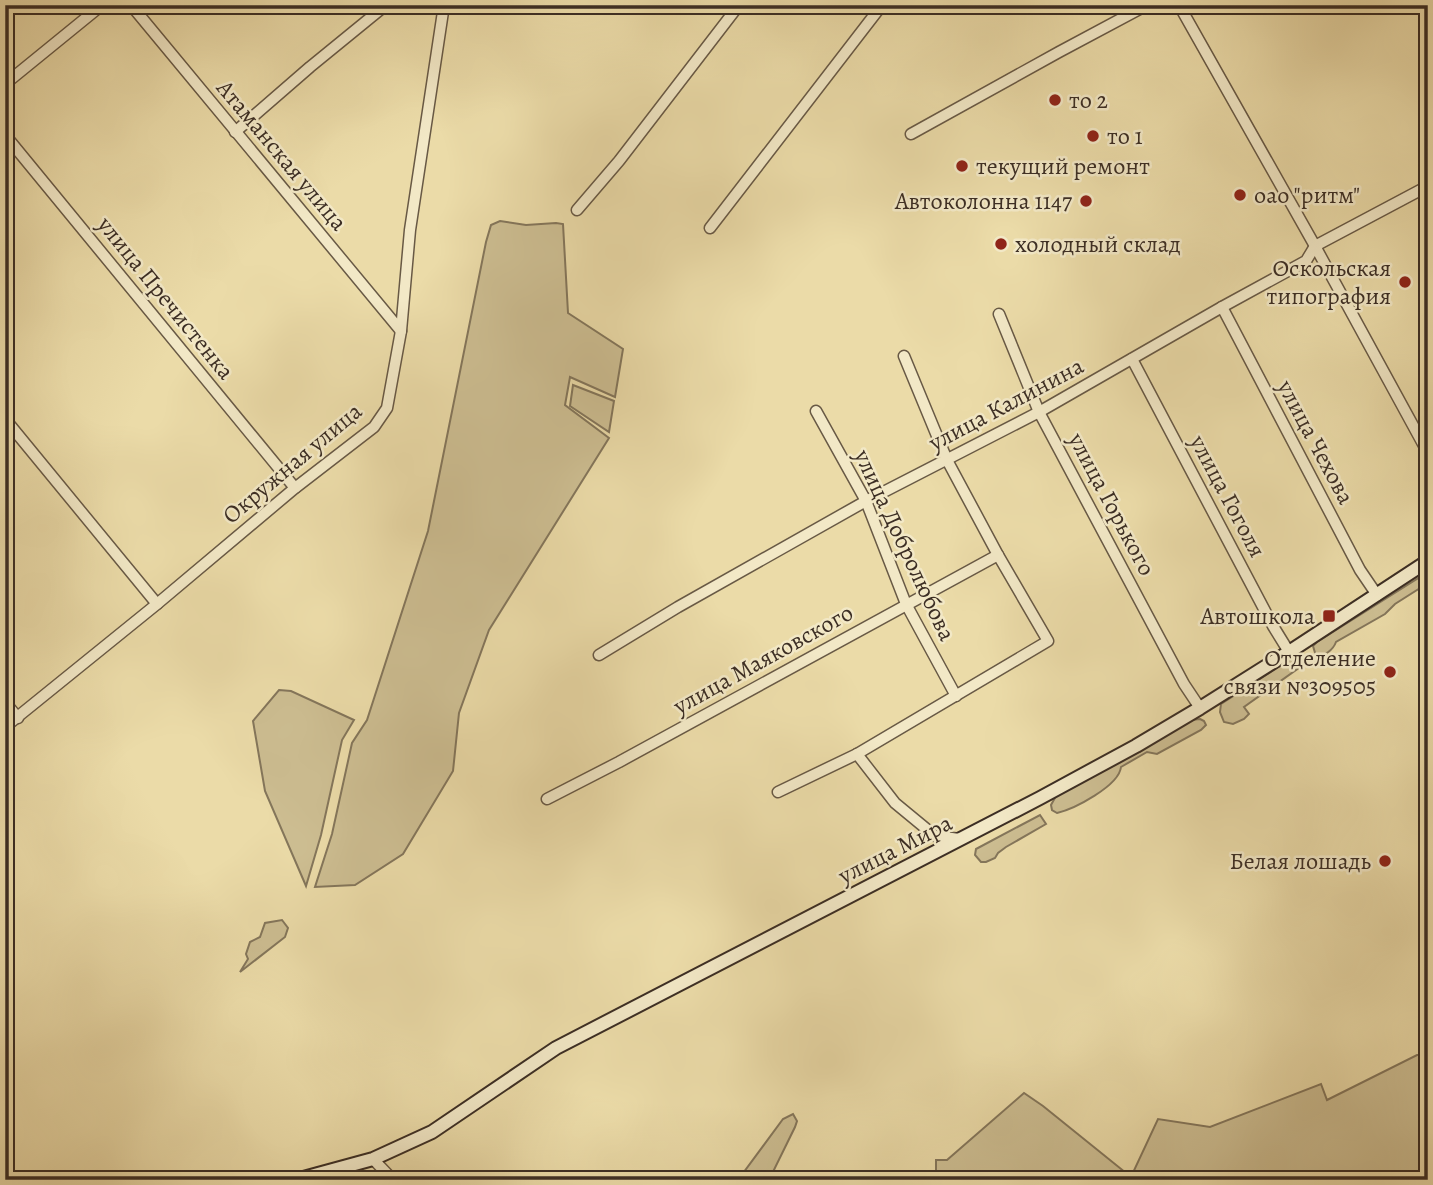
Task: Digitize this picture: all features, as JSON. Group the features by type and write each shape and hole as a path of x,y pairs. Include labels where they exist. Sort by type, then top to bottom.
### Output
{"main road":[{"name":"улица Мира","path":"296,1180 373,1159 432,1132 556,1048 1112,759 1200,708 1428,561"}],"street":[{"path":"5,84 102,5"},
{"name":"Атаманская улица","path":"131,5 401,331"},
{"path":"235,132 386,5"},
{"name":"Окружная улица","path":"5,727 158,604 295,488 374,427 387,408 401,331 410,230 444,5"},
{"path":"577,210 619,161 739,5"},
{"path":"710,228 882,5"},
{"path":"911,134 1147,5"},
{"path":"1179,5 1428,453"},
{"name":"улица Пречистенка","path":"5,135 295,488"},
{"name":"улица Калинина","path":"599,655 678,607 866,501 1039,412 1307,261 1315,246 1428,186"},
{"name":"улица Чехова","path":"1222,307 1360,569 1377,595"},
{"name":"улица Горького","path":"999,314 1039,412 1184,684 1200,708"},
{"path":"778,792 857,754 1048,641 947,460 904,356"},
{"name":"улица Гоголя","path":"1132,359 1289,652"},
{"name":"улица Добролюбова","path":"816,411 866,501 906,604 956,696"},
{"path":"5,419 158,604"},
{"name":"улица Маяковского","path":"547,799 620,762 998,555"},
{"path":"5,702 18,718"},
{"path":"857,754 895,803 935,836 960,839"},
{"path":"373,1159 393,1180"}],"shaded area":[{"path":"500,221 526,225 563,224 568,313 623,349 615,397 570,377 565,405 609,438 489,630 459,713 453,771 403,854 355,885 315,887 332,834 352,743 367,720 428,531 486,242 491,225"},
{"path":"573,385 614,401 609,432 570,406"},
{"path":"1428,572 1428,583 1395,604 1385,614 1336,642 1328,652 1316,656 1313,646 1317,642"},
{"path":"1300,653 1305,661 1303,665 1244,707 1249,714 1244,719 1233,724 1224,722 1220,712 1221,704"},
{"path":"279,690 291,691 354,720 342,740 321,835 306,886 265,791 253,721"},
{"path":"1200,719 1206,725 1201,730 1157,754 1147,752 1121,767 1113,782 1095,796 1065,811 1057,813 1052,810 1051,805 1056,796 1191,720"},
{"path":"1040,815 1046,824 1006,847 995,858 981,862 975,855 976,849"},
{"path":"282,920 288,928 285,937 240,972 248,959 246,954 250,942 260,937 265,923"},
{"path":"1417,1055 1428,1055 1428,1180 936,1180 936,1160 947,1160 1024,1093 1131,1177 1158,1119 1210,1127 1321,1084 1327,1100"},
{"path":"793,1114 797,1121 795,1127 769,1180 738,1180 783,1119"}],"place":[{"name":"то 2","path":"1055,100"},
{"name":"то 1","path":"1093,136"},
{"name":"текущий ремонт","path":"962,166"},
{"name":"оао \"ритм\"","path":"1240,195"},
{"name":"Автоколонна 1147","path":"1086,201"},
{"name":"холодный склад","path":"1001,244"},
{"name":"Оскольская типография","path":"1405,282"},
{"name":"Автошкола","path":"1329,616"},
{"name":"Отделение связи №309505","path":"1390,672"},
{"name":"Белая лошадь","path":"1385,861"}]}
